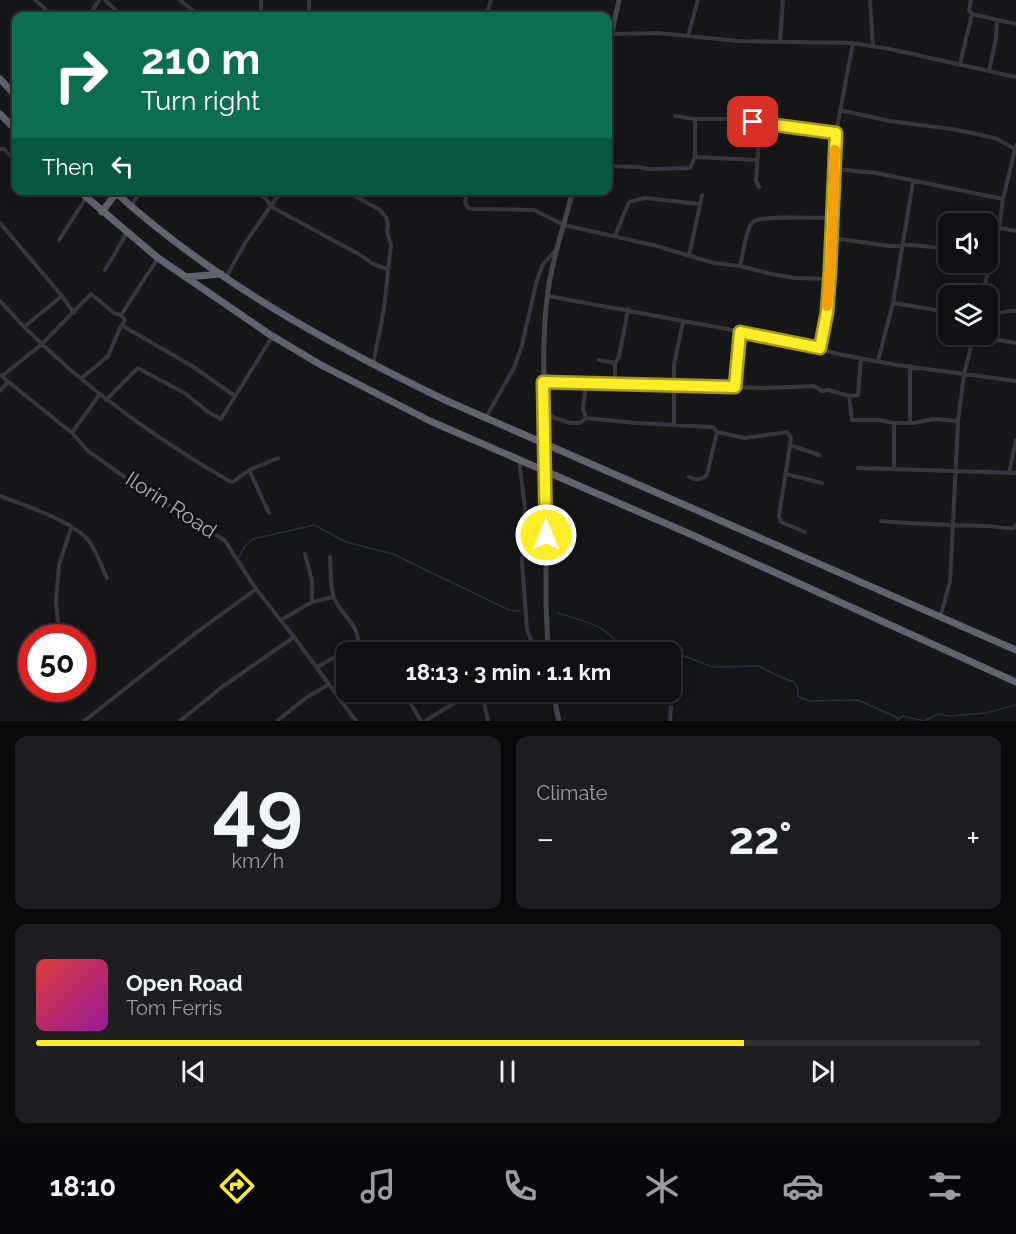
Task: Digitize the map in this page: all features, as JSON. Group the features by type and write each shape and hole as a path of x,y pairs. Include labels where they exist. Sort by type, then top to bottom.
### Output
{"highway":[{"path":"0,79 12,92"},
{"path":"0,114 12,126"},
{"path":"83,195 158,258 272,336 321,365 430,421 690,534 1016,682"},
{"path":"102,212 112,195"},
{"path":"118,195 223,275 291,319 373,365 1016,650"},
{"path":"186,277 223,275"}],"main road":[{"path":"612,30 619,0"},
{"path":"548,642 543,382 547,296 572,195"},
{"path":"555,702 559,721"}],"street":[{"path":"34,0 48,12"},
{"path":"105,0 118,12"},
{"path":"180,0 194,12"},
{"path":"688,36 698,0"},
{"path":"780,41 783,0"},
{"path":"870,0 873,46"},
{"path":"960,64 972,14 969,10 971,0"},
{"path":"972,14 1016,24"},
{"path":"989,71 996,39 997,20"},
{"path":"612,34 658,33 738,41 853,43 1016,77"},
{"path":"820,348 827,312 836,133 853,43"},
{"path":"9,89 12,86"},
{"path":"840,110 890,121 952,129 995,138 1016,147 1014,167 1003,199 998,231"},
{"path":"675,116 695,119 733,119 836,133"},
{"path":"612,166 649,169 690,168 695,157 695,119"},
{"path":"759,187 756,181 756,160 759,153 760,123"},
{"path":"0,149 4,149 12,158"},
{"path":"695,157 756,160"},
{"path":"835,169 876,173 1003,199"},
{"path":"878,361 893,303 913,182"},
{"path":"131,206 139,195"},
{"path":"260,195 272,207 373,264 387,269"},
{"path":"223,275 279,195"},
{"path":"352,195 380,210 386,217 391,245 384,309 373,365"},
{"path":"361,195 362,201"},
{"path":"466,195 465,202 468,208 534,210 564,225 615,236 714,263 740,266 771,274 829,279"},
{"path":"689,256 702,195"},
{"path":"58,240 86,198"},
{"path":"615,236 629,202 645,198 700,204"},
{"path":"740,266 748,229 753,221 764,218 832,218"},
{"path":"0,223 74,313"},
{"path":"999,228 1016,231"},
{"path":"105,270 127,233"},
{"path":"832,238 889,246 938,248"},
{"path":"486,417 514,368 543,264 557,250"},
{"path":"121,315 158,258"},
{"path":"1,376 42,344 91,294 125,320 108,356 82,378"},
{"path":"24,327 62,296"},
{"path":"547,296 628,309 861,358 1016,381"},
{"path":"0,301 24,327 99,395 173,449 229,481 237,480 249,470 278,458"},
{"path":"893,303 938,310"},
{"path":"612,383 615,383 615,363 619,357 628,309"},
{"path":"998,314 1007,310 1016,311"},
{"path":"674,425 674,365 683,322"},
{"path":"123,326 192,366 235,396"},
{"path":"735,387 740,332"},
{"path":"106,400 138,368 186,394 208,412 221,419 272,336"},
{"path":"998,340 1016,343"},
{"path":"940,617 951,582 958,421 964,375 972,345"},
{"path":"543,382 765,388 814,386 822,391 828,390 849,396 858,395 861,358"},
{"path":"599,360 615,363"},
{"path":"909,366 910,422"},
{"name":"Ilorin Road","path":"1,376 72,434 88,451 150,495 221,537 256,589 356,721"},
{"path":"0,391 8,382"},
{"path":"586,383 583,410 586,418"},
{"path":"72,434 99,395"},
{"path":"849,396 852,420 878,420 894,423 933,419 958,421"},
{"path":"544,414 570,423 580,423 586,418 616,422 713,427 717,432 744,438 787,432 790,434 790,445 779,516 781,522 806,532"},
{"path":"894,423 894,469"},
{"path":"689,477 696,480 707,476 717,432"},
{"path":"1009,473 1016,440"},
{"path":"790,445 819,454"},
{"path":"519,460 525,508 522,563 527,629 532,642"},
{"path":"858,468 1016,473"},
{"path":"249,470 269,513"},
{"path":"786,474 822,483"},
{"path":"0,496 41,512 75,529 93,548 107,578"},
{"path":"880,522 995,526 1005,529 1014,528 1016,525"},
{"path":"58,624 56,602 58,566 71,528"},
{"path":"305,554 312,581 312,602"},
{"path":"316,667 358,644 359,640 357,633 333,597 330,557"},
{"path":"84,721 197,632 256,589"},
{"path":"281,620 312,602 333,597"},
{"path":"180,721 222,687 294,637"},
{"path":"280,720 306,698 328,684"},
{"path":"410,702 423,721 456,702"},
{"path":"484,702 488,721"},
{"path":"670,721 671,707"}],"waterway":[{"path":"239,557 245,546 253,539 314,525 346,542 393,554 509,610 519,611"},
{"path":"558,613 595,625 617,642"},
{"path":"681,654 712,667 759,666 794,682 798,689 798,696 809,701 858,700 898,718"},
{"path":"924,721 938,714 949,716 986,713 1016,705"},
{"path":"896,721 903,716 924,721"}],"slow traffic":[{"path":"827,306 835,150"}],"route":[{"path":"546,535 543,382 735,387 740,332 820,348 827,312 836,133 753,122"}]}
